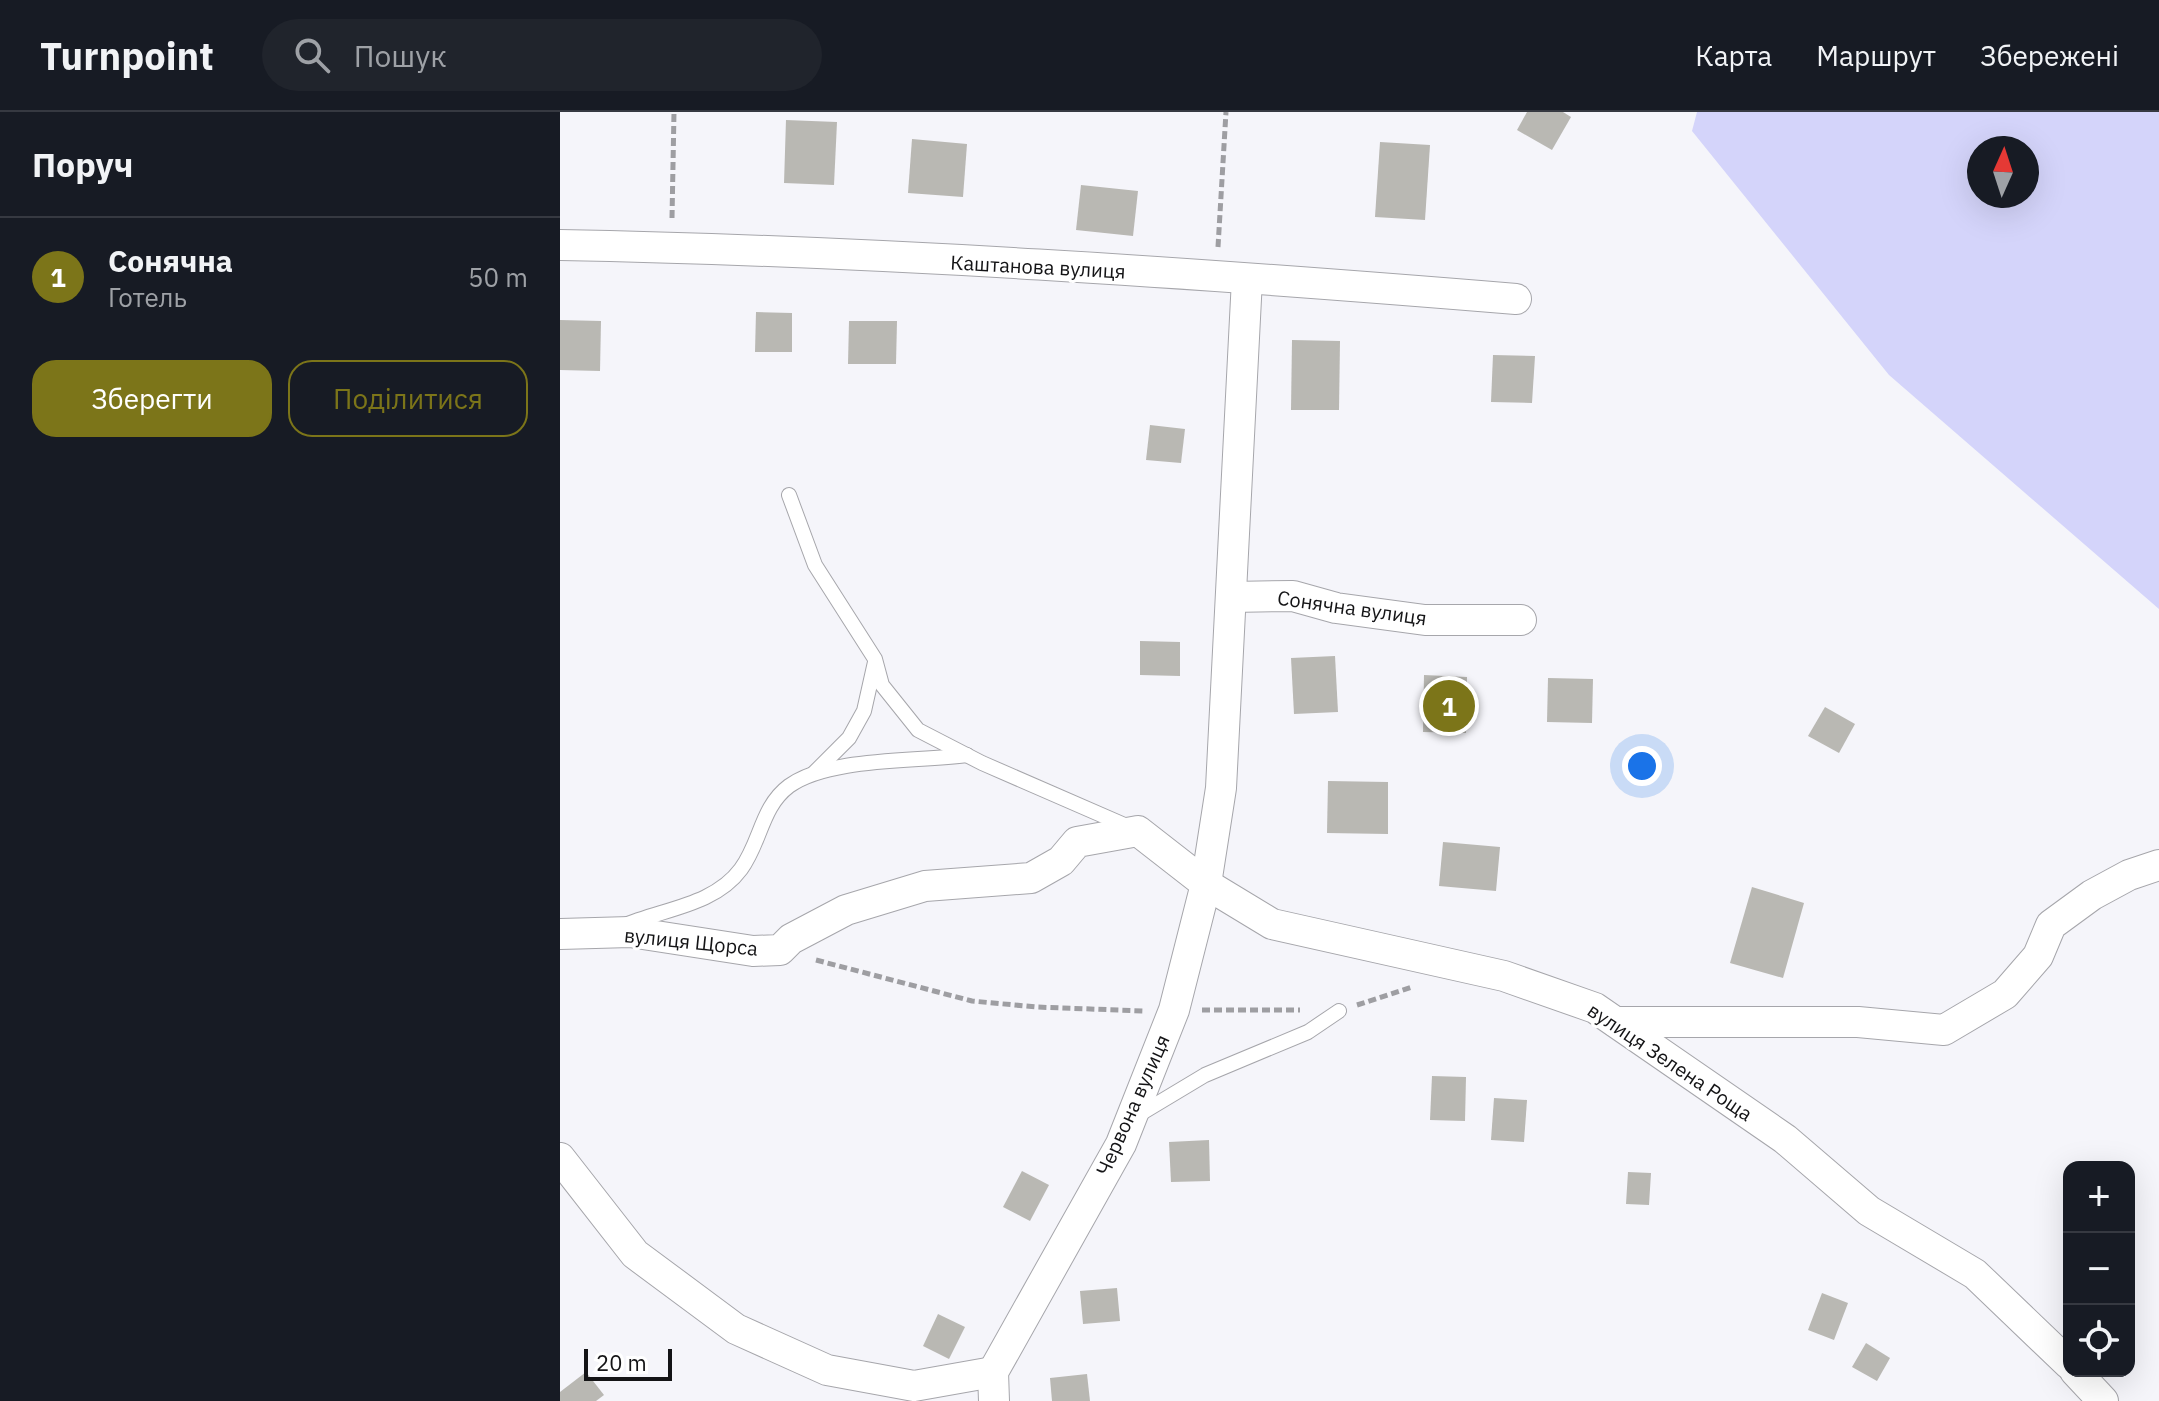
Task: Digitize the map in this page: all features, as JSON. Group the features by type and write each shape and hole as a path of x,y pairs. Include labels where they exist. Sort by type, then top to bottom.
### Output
{"street":[{"name":"Каштанова вулиця","path":"560,245 670,247 1217,276 1516,299"},
{"name":"Червона вулиця","path":"994,1386 1121,1144 1174,1010 1206,884 1221,788 1247,279"},
{"name":"Сонячна вулиця","path":"1231,597 1293,596 1336,608 1425,620 1521,620"},
{"path":"1138,831 1206,884"},
{"name":"вулиця Щорса","path":"560,934 630,932 753,951 780,950 791,939 846,910 925,886 1031,878 1061,861 1077,842 1138,831"},
{"path":"1616,1022 1858,1022 1944,1030 2005,994 2038,956 2051,925 2092,895 2129,875 2159,865"},
{"name":"вулиця Зелена Роща","path":"1206,884 1272,924 1504,976 1595,1008 1785,1139 1869,1211 1975,1274 2063,1358"},
{"path":"560,1158 635,1254 736,1329 827,1370 914,1386 994,1386"},
{"path":"2081,1377 2103,1401"}],"lane":[{"path":"789,495 815,565 875,659 882,685 918,730 1138,831"},
{"path":"814,773 849,738 864,711 875,659"},
{"path":"607,933 648,915 688,905 726,885 742,868 771,802 790,785 814,773 849,763 882,764 968,755"},
{"path":"1130,1119 1205,1075 1308,1032 1339,1011"}],"path":[{"path":"670,247 674,112"},
{"path":"1217,276 1226,112"},
{"path":"780,950 972,1001 1036,1007 1339,1011 1426,983"}],"shaded area":[{"path":"1697,112 2159,112 2159,609 1889,375 1692,131"}],"building":[{"path":"1527,112 1563,112 1571,117 1552,150 1517,130"},
{"path":"786,120 837,122 834,185 784,183"},
{"path":"912,139 967,144 963,197 908,193"},
{"path":"1380,142 1430,145 1425,220 1375,217"},
{"path":"1081,185 1138,191 1133,236 1076,230"},
{"path":"756,312 792,313 792,352 755,352"},
{"path":"560,320 601,321 600,371 560,370"},
{"path":"849,321 897,321 896,364 848,364"},
{"path":"1292,340 1340,341 1339,410 1291,410"},
{"path":"1493,355 1535,356 1532,403 1491,402"},
{"path":"1150,425 1185,429 1181,463 1146,460"},
{"path":"1140,641 1180,642 1180,676 1140,675"},
{"path":"1335,656 1338,712 1294,714 1291,658"},
{"path":"1424,675 1467,677 1466,733 1423,732"},
{"path":"1548,678 1593,679 1592,723 1547,722"},
{"path":"1825,707 1855,724 1839,753 1808,736"},
{"path":"1328,781 1388,782 1388,834 1327,833"},
{"path":"1443,842 1500,847 1496,891 1439,886"},
{"path":"1752,887 1804,903 1783,978 1730,963"},
{"path":"1432,1076 1466,1077 1465,1121 1430,1120"},
{"path":"1494,1098 1527,1100 1524,1142 1491,1140"},
{"path":"1209,1140 1210,1181 1171,1182 1169,1142"},
{"path":"1022,1171 1049,1185 1030,1221 1003,1207"},
{"path":"1628,1172 1651,1173 1649,1205 1626,1204"},
{"path":"1117,1288 1120,1321 1083,1324 1080,1291"},
{"path":"1822,1293 1848,1303 1834,1340 1808,1330"},
{"path":"938,1314 965,1327 949,1359 923,1346"},
{"path":"1866,1343 1890,1358 1877,1381 1852,1367"},
{"path":"586,1372 604,1395 596,1401 560,1401 560,1392"},
{"path":"1087,1374 1090,1401 1052,1401 1050,1378"}],"place":[{"name":"Сонячна","path":"1449,706"}]}
